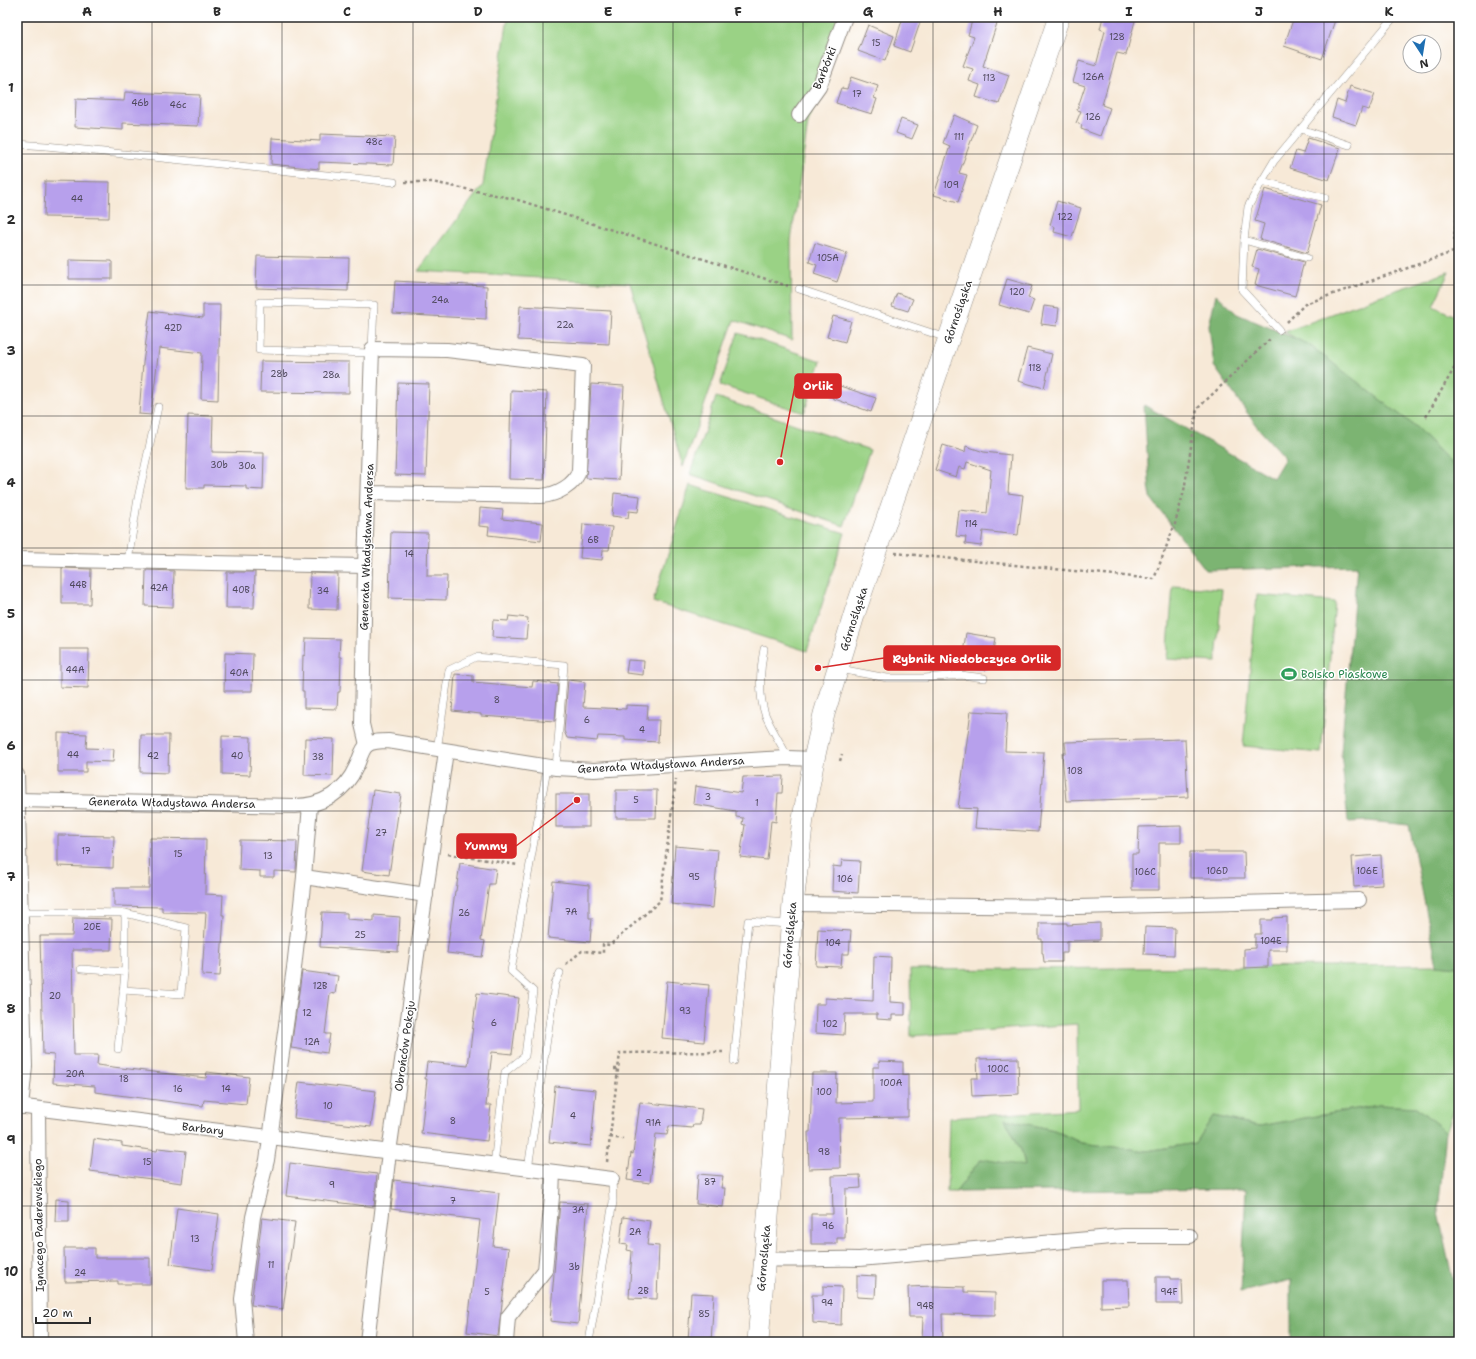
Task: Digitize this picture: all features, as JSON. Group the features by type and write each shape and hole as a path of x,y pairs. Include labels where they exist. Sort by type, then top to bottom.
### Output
{"street":[{"name":"Barbórki","path":"799,115 820,87 845,17"},
{"name":"Górnośląska","path":"758,1342 792,914 800,839 814,759 824,714 877,548 1059,17"},
{"path":"368,493 542,496 554,493 572,484 578,476 579,470 583,366 447,350 372,351"},
{"name":"Generała Władysława Andersa","path":"367,745 362,724 365,566 372,351"},
{"path":"17,559 128,560 365,566"},
{"name":"Generała Władysława Andersa","path":"18,800 295,806 310,805 326,800 346,782 353,773 367,745 374,742 388,741 551,768 594,770 788,758 814,759"},
{"name":"Obrońców Pokoju","path":"367,1342 389,1152 426,895 442,750"},
{"path":"17,774 25,1066 19,1107"},
{"path":"246,1342 242,1299 253,1217 267,1160 294,968 310,805"},
{"path":"304,877 426,895"},
{"path":"792,914 1359,900"},
{"name":"Barbary","path":"19,1107 609,1179"},
{"name":"Ignacego Paderewskiego","path":"38,1109 40,1342"},
{"path":"506,1342 508,1317 545,1270 553,1172"},
{"path":"764,1260 796,1261 831,1258 859,1258 1123,1236 1190,1236"}],"lane":[{"path":"1279,330 1242,290 1244,240 1248,207 1274,161 1394,17"},
{"path":"1301,129 1349,145"},
{"path":"17,144 394,182"},
{"path":"1262,181 1325,198"},
{"path":"1244,240 1307,258"},
{"path":"799,289 949,339"},
{"path":"260,302 374,305 372,351 259,350 260,302"},
{"path":"128,560 138,498 158,407"},
{"path":"764,649 760,679 763,707 768,721 788,758"},
{"path":"442,750 449,670 476,657 564,665 551,768 528,867 511,971 533,991 525,1056 505,1072 494,1165"},
{"path":"838,668 887,678 925,678 962,675 984,678"},
{"path":"20,912 125,913 186,928 181,994 123,990"},
{"path":"118,1049 124,972 125,913"},
{"path":"734,1060 748,921 792,914"},
{"path":"80,969 124,972"},
{"path":"528,1169 555,984 560,973"},
{"path":"589,1342 612,1202 609,1179"}],"path":[{"path":"394,182 432,182 515,199 799,289"},
{"path":"877,548 896,553 1154,579 1175,524 1184,491 1196,409 1305,304 1458,252 1454,237 1459,196"},
{"path":"1426,417 1459,360"},
{"path":"840,761 842,754"},
{"path":"560,973 567,963 582,952 603,953 603,944 610,945 660,901 678,765"},
{"path":"431,852 528,867"},
{"path":"609,1179 610,1137 620,1053 735,1052"},
{"path":"610,1137 623,1139"}],"green space":[{"path":"508,17 842,17 808,123 791,241 792,340 734,320 683,467 630,283 418,271 483,185"},
{"path":"1449,272 1433,306 1459,318 1459,471 1416,427 1315,350 1285,332 1376,297"},
{"path":"1216,294 1237,314 1308,344 1416,427 1459,471 1459,967 1437,965 1409,825 1368,821 1348,822 1341,752 1357,566 1206,570 1150,497 1144,405 1273,478 1285,458 1258,428 1214,366 1209,326"},
{"path":"738,333 821,361 804,413 720,385"},
{"path":"716,397 870,450 844,526 690,474"},
{"path":"690,485 845,533 807,651 653,602"},
{"path":"1173,586 1222,589 1216,662 1167,659"},
{"name":"Boisko Piaskowe","path":"1257,595 1335,602 1321,753 1243,746"},
{"path":"1437,965 1459,967 1459,1096 1446,1132 1416,1107 1379,1105 1260,1126 1213,1116 1196,1143 1147,1151 1081,1143 1054,1130 1005,1119 1022,1152 1025,1167 981,1159 956,1192 947,1192 949,1118 1078,1109 1077,1024 911,1036 910,970"},
{"path":"1379,1105 1416,1107 1446,1132 1438,1212 1459,1309 1459,1342 1291,1342 1291,1280 1241,1292 1246,1189 956,1192 981,1159 1025,1166 1022,1152 1005,1119 1054,1130 1081,1143 1147,1151 1196,1143 1213,1116 1260,1126"}],"building":[{"path":"903,17 922,17 910,52 894,46"},
{"path":"973,17 999,17 983,66 1009,75 999,104 976,97 980,85 969,81 973,69 963,66 974,37 968,35"},
{"path":"1103,17 1136,17 1126,55 1117,53 1102,105 1110,108 1100,136 1081,129 1082,125 1076,123 1081,111 1077,110 1085,86 1073,82 1079,61 1096,66 1105,31 1100,29"},
{"path":"1294,17 1336,17 1322,59 1284,46"},
{"path":"868,25 894,36 885,61 858,51"},
{"path":"851,77 878,86 874,98 877,99 872,114 836,103 841,88 847,89"},
{"path":"1350,86 1375,94 1369,110 1362,108 1356,125 1332,117 1337,100 1345,103"},
{"path":"125,92 200,95 198,126 123,123 123,130 75,127 76,99 124,101"},
{"path":"954,115 977,125 959,173 967,175 958,202 934,195 950,146 943,143"},
{"path":"901,119 918,125 912,139 896,133"},
{"path":"320,134 395,137 393,165 319,162 319,169 271,164 272,138 320,141"},
{"path":"1308,138 1340,148 1329,180 1290,168 1296,151 1303,153"},
{"path":"45,181 110,182 109,218 44,217"},
{"path":"1265,189 1321,205 1307,253 1260,239 1264,224 1255,221"},
{"path":"1057,201 1081,208 1072,237 1054,232 1055,227 1050,225"},
{"path":"815,243 847,253 837,282 814,274 817,265 809,262"},
{"path":"1257,249 1304,262 1295,296 1255,285 1259,269 1252,267"},
{"path":"257,256 349,258 348,291 256,288"},
{"path":"69,260 112,261 112,279 69,279"},
{"path":"1007,279 1032,286 1028,298 1034,300 1029,314 999,305"},
{"path":"395,281 487,286 486,319 393,314"},
{"path":"897,293 913,299 908,311 892,306"},
{"path":"203,305 220,305 218,400 201,399 202,353 159,348 151,415 139,414 143,363 150,311 203,318"},
{"path":"520,306 611,311 609,344 518,340"},
{"path":"1044,306 1059,308 1057,326 1041,324"},
{"path":"833,316 851,321 845,342 827,337"},
{"path":"1027,348 1052,354 1044,388 1018,381"},
{"path":"261,361 349,362 349,393 260,392"},
{"path":"398,383 429,384 426,476 395,475"},
{"path":"591,384 624,386 619,480 586,478"},
{"path":"837,385 876,398 871,412 832,398"},
{"path":"511,390 547,392 544,480 509,479"},
{"path":"188,415 213,416 212,452 264,453 263,490 246,489 246,486 204,485 204,488 186,488"},
{"path":"943,445 965,452 966,446 984,452 1011,455 1008,493 1023,495 1018,535 983,531 981,546 965,544 966,537 956,536 959,510 987,513 991,470 967,462 965,469 959,467 956,477 935,470"},
{"path":"614,493 640,496 638,512 629,511 628,518 612,516"},
{"path":"480,508 503,510 502,519 543,523 541,541 488,535 489,527 479,526"},
{"path":"583,524 612,527 609,550 603,550 602,560 580,558"},
{"path":"391,532 428,533 427,576 447,576 446,600 389,598"},
{"path":"62,568 91,569 90,604 62,604"},
{"path":"146,570 174,571 173,607 145,606"},
{"path":"227,572 255,572 254,608 226,608"},
{"path":"310,573 338,574 337,610 309,609"},
{"path":"509,616 528,618 526,639 492,637 493,620 508,621"},
{"path":"966,633 996,638 992,664 987,664 986,670 965,667 966,660 962,660"},
{"path":"306,638 340,639 340,692 338,692 337,709 304,708 304,691 302,691 303,655 305,656"},
{"path":"60,649 89,649 88,688 60,687"},
{"path":"225,653 253,654 252,691 224,691"},
{"path":"628,660 644,661 643,675 626,673"},
{"path":"455,674 473,676 473,682 532,687 533,681 558,684 555,721 481,716 481,714 452,711"},
{"path":"568,680 585,682 583,707 626,709 626,705 648,706 647,720 659,720 658,742 625,740 625,737 598,736 597,741 567,738 564,731"},
{"path":"971,711 1007,713 1005,751 1044,752 1038,832 975,828 977,809 958,808"},
{"path":"58,733 87,734 86,748 114,749 113,762 86,761 86,772 58,772"},
{"path":"141,735 169,735 168,773 140,772"},
{"path":"222,736 251,737 250,775 222,774"},
{"path":"305,738 334,739 333,776 304,775"},
{"path":"1185,739 1188,797 1066,801 1062,753 1066,753 1065,742"},
{"path":"783,776 782,793 778,793 776,822 771,821 767,860 740,857 745,825 742,824 743,818 736,817 736,811 693,804 695,786 741,793 743,777"},
{"path":"373,790 401,794 389,875 362,871"},
{"path":"616,790 657,790 656,818 616,818"},
{"path":"556,794 589,794 589,827 556,827"},
{"path":"1181,826 1181,843 1159,843 1159,890 1132,890 1132,854 1138,854 1139,827"},
{"path":"58,835 114,836 113,868 58,866"},
{"path":"150,838 206,839 205,894 223,895 222,915 224,915 220,976 202,975 206,913 162,912 162,907 114,906 114,888 149,888"},
{"path":"240,840 297,841 296,872 274,871 274,877 260,877 260,871 239,870"},
{"path":"675,846 718,850 713,908 671,904"},
{"path":"1190,852 1244,852 1245,878 1190,878"},
{"path":"1381,855 1382,885 1354,887 1352,857"},
{"path":"842,860 860,861 858,893 832,891 833,866 841,867"},
{"path":"460,863 496,869 494,884 489,884 481,940 485,941 482,957 447,953"},
{"path":"553,881 589,885 589,918 592,918 590,942 548,938"},
{"path":"322,912 347,913 347,919 374,921 374,915 400,917 398,952 320,947"},
{"path":"1287,917 1287,950 1268,950 1268,967 1244,968 1244,949 1255,948 1255,934 1261,934 1261,920 1273,920 1273,918"},
{"path":"73,918 112,919 111,950 72,950 74,1055 98,1055 97,1065 206,1078 207,1072 249,1077 246,1104 204,1100 203,1106 95,1092 95,1086 53,1083 54,1055 43,1054 40,936 72,936"},
{"path":"1039,923 1067,923 1067,925 1100,923 1100,940 1067,941 1067,953 1062,953 1062,962 1044,962 1042,953 1042,939 1039,939"},
{"path":"1145,927 1175,928 1174,955 1144,954"},
{"path":"818,929 851,931 849,954 842,954 841,967 816,966"},
{"path":"874,956 891,957 890,1002 905,1003 905,1015 892,1015 892,1020 877,1019 877,1014 845,1014 844,1035 815,1033 816,1004 825,1004 825,998 873,1001"},
{"path":"302,971 338,976 335,994 330,993 325,1034 330,1034 327,1053 291,1048"},
{"path":"667,981 709,985 704,1042 662,1038"},
{"path":"477,993 519,998 512,1054 492,1052 486,1105 491,1105 487,1141 421,1133 427,1079 425,1079 427,1062 468,1066"},
{"path":"1018,1058 1019,1094 972,1096 971,1078 978,1078 977,1059"},
{"path":"879,1061 903,1062 903,1075 908,1074 908,1117 839,1118 840,1168 809,1169 808,1132 810,1132 812,1073 837,1073 836,1103 873,1102 873,1067 879,1067"},
{"path":"299,1082 376,1091 371,1127 294,1118"},
{"path":"555,1086 596,1090 591,1146 549,1142"},
{"path":"640,1102 702,1109 700,1125 693,1125 692,1128 669,1126 667,1135 656,1134 650,1183 627,1180 631,1153 633,1154"},
{"path":"94,1139 122,1143 122,1146 157,1151 158,1148 186,1151 182,1183 90,1171"},
{"path":"290,1163 377,1174 374,1207 286,1196"},
{"path":"698,1174 723,1176 721,1188 725,1188 723,1207 696,1204"},
{"path":"860,1175 861,1188 846,1189 845,1238 837,1238 837,1244 811,1244 811,1214 833,1214 832,1176"},
{"path":"394,1180 499,1193 493,1246 509,1248 498,1336 467,1332 480,1220 391,1209"},
{"path":"56,1199 69,1200 69,1222 55,1222"},
{"path":"560,1202 588,1204 578,1324 550,1321"},
{"path":"177,1208 219,1214 212,1270 170,1264"},
{"path":"623,1217 650,1221 647,1245 659,1246 657,1299 629,1298 632,1251 627,1250 628,1245 620,1244"},
{"path":"262,1218 295,1222 283,1309 251,1305"},
{"path":"64,1248 95,1248 95,1258 150,1258 150,1284 118,1284 118,1281 65,1282"},
{"path":"857,1275 876,1276 875,1298 857,1297"},
{"path":"1156,1277 1182,1279 1183,1304 1156,1304"},
{"path":"1101,1280 1128,1280 1129,1306 1101,1307"},
{"path":"823,1286 842,1287 841,1325 813,1323 812,1295 823,1295"},
{"path":"908,1287 964,1287 964,1292 995,1293 995,1315 942,1314 943,1342 922,1342 923,1317 909,1317"},
{"path":"691,1293 714,1294 711,1342 688,1341"}],"place":[{"name":"Orlik","path":"780,462"},
{"name":"Rybnik Niedobczyce Orlik","path":"818,668"},
{"name":"Boisko Piaskowe","path":"1289,674"},
{"name":"Yummy","path":"577,800"}]}
